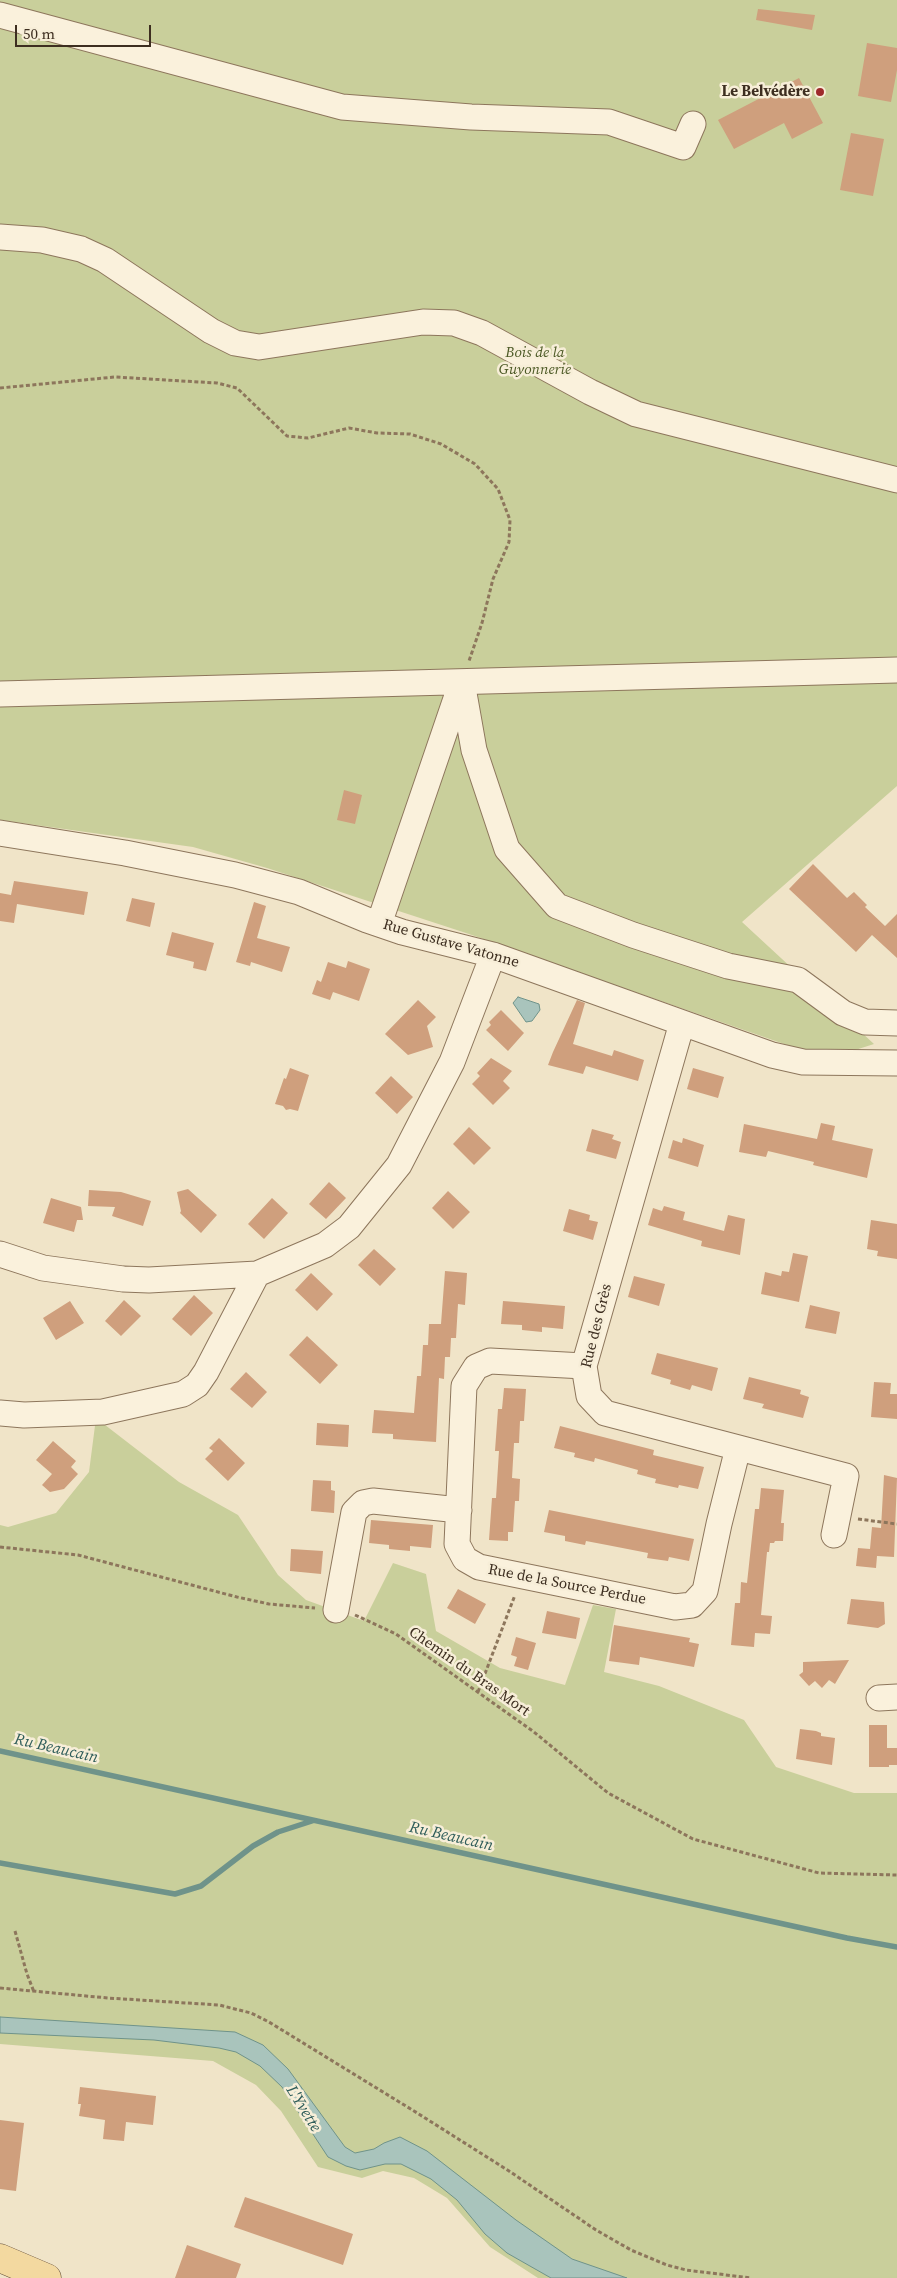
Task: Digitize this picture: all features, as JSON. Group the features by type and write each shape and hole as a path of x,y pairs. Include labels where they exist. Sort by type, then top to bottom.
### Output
{"main road":[{"path":"0,2258 47,2278"}],"street":[{"path":"0,15 342,107 471,117 609,122 683,147 693,124"},
{"path":"0,237 42,240 81,248 105,260 211,331 235,343 259,347 423,322 454,323 482,333 590,392 636,414 897,480"},
{"path":"0,694 897,670"},
{"path":"380,924 462,682"},
{"path":"462,682 474,750 507,849 557,906 633,935 728,966 798,980 843,1012 865,1022 897,1023"},
{"name":"Rue Gustave Vatonne","path":"0,833 125,853 235,874 298,892 402,932 493,955 772,1055 803,1062 846,1064 897,1063"},
{"path":"0,1254 43,1268 123,1279 149,1280 257,1274 308,1253 337,1237 349,1227 388,1182 413,1140 452,1062 493,955"},
{"name":"Rue des Grès","path":"682,1023 584,1366 589,1396 605,1413 846,1476 836,1526"},
{"path":"0,1413 24,1415 103,1412 183,1394 197,1385 206,1372 257,1274"},
{"name":"Rue de la Source Perdue","path":"584,1366 490,1361 476,1367 464,1386 457,1544 465,1559 479,1567 675,1607 692,1604 706,1591 719,1524 738,1448"},
{"path":"336,1610 354,1512 363,1503 373,1500 459,1510"}],"path":[{"path":"0,388 115,376 217,383 237,388 287,436 308,438 348,428 377,433 410,434 441,444 475,464 498,489 510,520 509,542 493,579 482,623 462,682"},
{"path":"836,1526 897,1524"},
{"name":"Chemin du Bras Mort","path":"0,1547 78,1555 237,1597 269,1604 336,1610 371,1621 396,1634 542,1738 608,1793 693,1839 819,1873 897,1875"},
{"path":"478,1692 523,1576"},
{"path":"15,1931 34,1992"},
{"path":"0,1988 219,2005 251,2013 269,2022 414,2111 596,2230 631,2250 667,2265 686,2270 751,2278"}],"green space":[{"name":"Bois de la Guyonnerie","path":"0,0 897,0 897,786 742,922 874,1044 827,1059 469,934 267,868 193,847 0,820"},
{"path":"96,1418 179,1482 238,1515 278,1575 306,1600 364,1621 393,1563 426,1574 436,1631 500,1668 565,1685 593,1605 616,1609 604,1672 659,1686 744,1720 776,1767 854,1793 897,1793 897,2278 538,2278 490,2247 447,2198 414,2178 383,2171 362,2178 318,2167 281,2111 256,2085 213,2061 0,2044 0,1525 8,1527 56,1513 89,1472"}],"water":[{"path":"518,997 539,1004 540,1010 532,1021 526,1022 513,1003"},
{"name":"L'Yvette","path":"0,2017 235,2032 263,2045 288,2069 345,2147 355,2153 374,2149 400,2137 427,2151 516,2220 572,2259 627,2278 551,2278 507,2253 485,2234 457,2200 431,2179 401,2164 385,2164 360,2170 346,2166 328,2157 282,2087 260,2066 236,2052 154,2040 0,2033"}],"building":[{"path":"758,9 815,15 812,30 756,20"},
{"path":"867,43 897,48 897,70 891,102 858,96"},
{"path":"799,78 823,123 792,139 784,123 734,149 718,120"},
{"path":"851,133 884,139 873,196 840,190"},
{"path":"344,790 362,795 355,824 337,820"},
{"path":"813,864 847,898 854,892 867,905 865,907 885,926 897,914 897,958 872,935 856,952 789,889"},
{"path":"14,881 88,892 84,915 17,904 14,923 0,921 0,893 11,895"},
{"path":"132,898 155,903 150,927 126,921"},
{"path":"254,902 266,906 257,938 290,947 282,972 251,962 250,966 236,962"},
{"path":"172,932 214,943 206,971 193,968 194,962 166,955"},
{"path":"348,961 370,969 359,1001 333,992 330,1000 312,994 317,980 321,982 328,962 346,968"},
{"path":"418,1000 436,1017 427,1026 433,1047 408,1055 385,1034"},
{"path":"577,1000 585,1003 573,1044 612,1056 614,1050 644,1060 638,1081 586,1066 583,1074 548,1065"},
{"path":"501,1010 524,1033 508,1051 486,1030 491,1025 489,1022"},
{"path":"491,1058 512,1071 503,1081 510,1088 493,1105 472,1084 480,1076 477,1073"},
{"path":"290,1068 309,1075 298,1111 286,1110 283,1106 275,1104 284,1078 286,1079"},
{"path":"693,1068 724,1077 718,1098 687,1089"},
{"path":"391,1076 413,1097 397,1114 375,1093"},
{"path":"821,1123 835,1126 832,1140 873,1149 867,1178 813,1165 814,1162 768,1151 766,1157 739,1152 744,1124 817,1139"},
{"path":"469,1127 491,1148 474,1165 453,1144"},
{"path":"592,1129 614,1135 612,1139 621,1142 616,1159 586,1151"},
{"path":"683,1138 704,1145 698,1167 668,1158 673,1140 682,1143"},
{"path":"329,1182 346,1198 326,1219 309,1204"},
{"path":"188,1189 217,1215 201,1233 180,1213 177,1192"},
{"path":"89,1190 121,1192 151,1201 143,1226 112,1216 115,1207 88,1206"},
{"path":"448,1191 470,1212 453,1229 432,1208"},
{"path":"51,1198 81,1207 83,1220 77,1220 74,1232 43,1223"},
{"path":"272,1198 288,1213 264,1239 248,1224"},
{"path":"664,1206 685,1212 683,1220 724,1231 728,1215 745,1219 740,1255 701,1246 702,1241 648,1225 653,1208 662,1211"},
{"path":"569,1209 590,1215 589,1220 598,1222 593,1240 563,1231"},
{"path":"871,1220 897,1224 897,1259 877,1256 878,1251 867,1249"},
{"path":"374,1249 396,1269 380,1286 358,1265"},
{"path":"793,1253 808,1256 799,1302 761,1294 765,1272 781,1276 782,1271 789,1272"},
{"path":"445,1271 467,1273 465,1305 458,1304 456,1338 451,1338 450,1357 445,1357 444,1379 439,1378 436,1442 393,1439 393,1434 372,1433 374,1410 414,1413 417,1376 421,1376 423,1345 428,1345 429,1324 441,1324"},
{"path":"311,1273 333,1294 317,1311 295,1290"},
{"path":"634,1276 665,1284 659,1306 628,1297"},
{"path":"194,1295 213,1313 191,1336 172,1319"},
{"path":"124,1300 141,1316 121,1336 105,1321"},
{"path":"70,1301 84,1323 56,1340 43,1318"},
{"path":"503,1301 565,1306 563,1329 542,1327 542,1332 522,1330 522,1325 501,1324"},
{"path":"810,1305 840,1312 836,1334 805,1328"},
{"path":"307,1336 338,1365 320,1384 289,1355"},
{"path":"657,1353 718,1368 712,1391 692,1385 690,1390 670,1384 671,1380 651,1374"},
{"path":"246,1372 267,1392 252,1408 230,1389"},
{"path":"749,1377 801,1390 800,1394 809,1397 803,1418 762,1408 764,1404 743,1399"},
{"path":"874,1382 891,1383 890,1394 897,1394 897,1419 871,1417"},
{"path":"504,1388 526,1389 524,1421 520,1421 519,1443 514,1443 512,1478 520,1479 519,1501 515,1501 513,1532 508,1532 508,1541 489,1540 492,1498 496,1498 499,1451 495,1451 498,1409 502,1409"},
{"path":"317,1423 349,1425 348,1447 316,1445"},
{"path":"560,1426 654,1450 653,1455 704,1467 698,1489 679,1485 678,1488 655,1483 656,1479 637,1474 638,1470 595,1458 594,1462 574,1457 575,1453 554,1448"},
{"path":"219,1438 245,1463 228,1481 205,1459 213,1451 209,1448"},
{"path":"53,1441 76,1461 71,1467 78,1474 64,1489 50,1492 42,1485 52,1474 36,1460"},
{"path":"884,1475 897,1478 894,1557 877,1556 876,1568 856,1566 858,1548 870,1549 872,1527 881,1528"},
{"path":"313,1480 331,1481 331,1490 335,1491 334,1513 311,1511"},
{"path":"761,1488 784,1490 781,1523 784,1523 783,1541 770,1543 769,1552 767,1552 761,1615 772,1616 770,1634 755,1633 754,1647 731,1645 735,1603 740,1603 741,1582 747,1583 755,1509 759,1509"},
{"path":"549,1510 694,1539 689,1561 669,1557 668,1561 647,1558 648,1553 586,1541 585,1545 565,1541 565,1536 544,1532"},
{"path":"371,1520 433,1525 431,1548 410,1546 410,1551 389,1549 389,1545 369,1543"},
{"path":"291,1549 323,1551 321,1574 290,1571"},
{"path":"458,1589 486,1604 475,1624 447,1608"},
{"path":"851,1599 884,1602 885,1624 878,1628 847,1624"},
{"path":"547,1611 580,1618 576,1639 542,1633"},
{"path":"614,1625 690,1638 689,1642 699,1644 694,1667 640,1657 639,1665 609,1661"},
{"path":"516,1637 536,1643 528,1670 514,1666 517,1657 511,1655"},
{"path":"849,1660 835,1684 829,1680 822,1688 815,1681 809,1686 799,1675 803,1672 803,1662"},
{"path":"869,1725 887,1725 887,1748 897,1748 897,1765 869,1767"},
{"path":"800,1729 816,1731 821,1733 821,1736 835,1738 832,1765 796,1759"},
{"path":"80,2087 156,2096 153,2125 126,2122 124,2141 103,2139 105,2120 79,2116 81,2104 78,2104"},
{"path":"0,2120 24,2123 16,2191 0,2189"},
{"path":"245,2197 353,2234 343,2265 234,2227"},
{"path":"187,2245 241,2264 236,2278 175,2278"}],"waterway":[{"name":"Ru Beaucain","path":"0,1751 847,1938 897,1947"},
{"path":"0,1863 175,1894 201,1886 253,1846 278,1832 312,1821"}],"place":[{"name":"Le Belvédère","path":"820,92"}]}
